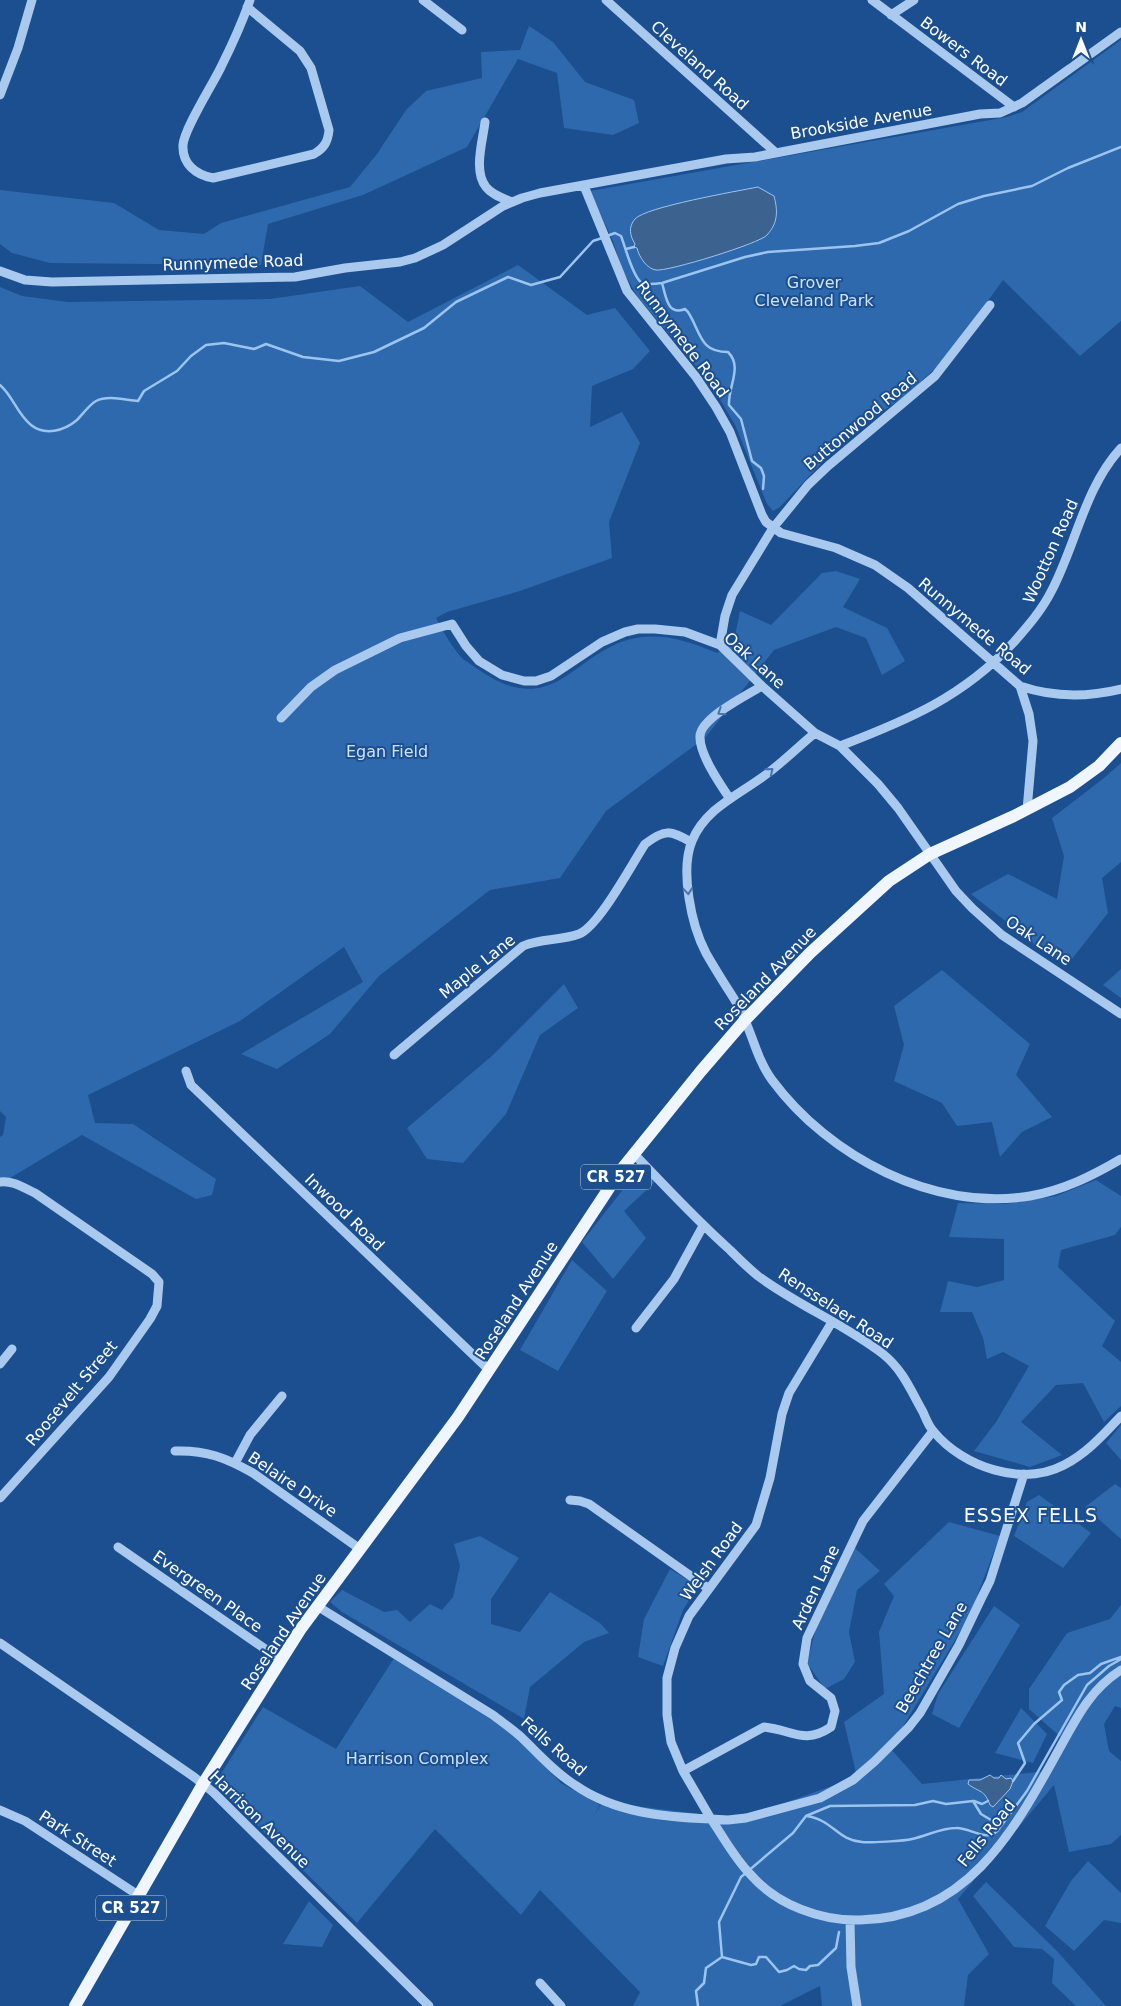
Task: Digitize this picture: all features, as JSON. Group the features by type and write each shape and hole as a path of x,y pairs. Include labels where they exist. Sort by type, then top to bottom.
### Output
{"main road":[{"name":"Roseland Avenue","path":"75,2006 204,1784 317,1606 458,1417 621,1170 700,1071 745,1020 810,953 889,882 930,854 1053,797 1099,766 1121,743"}],"street":[{"path":"0,95 18,48 32,0"},
{"path":"423,0 462,30"},
{"name":"Cleveland Road","path":"606,0 775,152"},
{"name":"Bowers Road","path":"872,0 1014,108"},
{"path":"891,15 914,0"},
{"path":"248,4 300,51 311,68 329,130 325,144 320,150 306,156 214,178 198,174 185,159 183,146 186,133 221,67 248,4"},
{"name":"Brookside Avenue","path":"584,186 726,160 755,157 1014,108 1121,32"},
{"path":"485,122 480,176 494,194 512,202"},
{"name":"Runnymede Road","path":"0,271 25,280 52,282 295,277 415,258 443,246 488,215 512,202 540,194 584,186 600,229 632,299 696,377 716,407 733,439 762,515 773,528 796,538 850,552 875,564 908,588 1020,686 1032,690 1066,695 1083,695 1121,690"},
{"name":"Buttonwood Road","path":"720,645 724,616 732,595 773,528 808,485 828,466 935,376 990,305"},
{"name":"Wootton Road","path":"840,746 885,729 928,708 968,683 992,663 1024,630 1037,615 1047,598 1093,492 1112,458 1121,448"},
{"name":"Oak Lane","path":"281,718 311,686 335,670 400,638 452,624 466,646 479,661 496,673 510,679 524,681 536,681 551,676 602,642 625,632 638,629 685,632 720,645 762,686 815,733 840,746 878,784 898,808 956,891 1002,935 1121,1014"},
{"path":"730,799 710,768 700,737 702,730 711,718 762,686"},
{"path":"1020,686 1029,714 1033,741 1028,810"},
{"path":"815,733 767,774 711,813 691,842 687,873 689,900 705,951 745,1020 762,1062 771,1078 789,1102 810,1122 837,1143 881,1170 920,1187 961,1196 1009,1198 1029,1196 1069,1186 1121,1159"},
{"name":"Maple Lane","path":"394,1055 523,946 534,940 562,940 582,933 596,922 645,844 655,836 661,833 674,833 691,842"},
{"name":"Inwood Road","path":"186,1071 191,1085 489,1370"},
{"name":"Rensselaer Road","path":"634,1154 703,1226 758,1276 884,1355 903,1374 933,1431 966,1459 990,1469 1007,1473 1024,1474 1062,1466 1083,1454 1121,1416"},
{"name":"Roosevelt Street","path":"0,1182 16,1184 35,1193 152,1274 159,1282 156,1306 150,1319 109,1377 0,1498"},
{"path":"636,1328 674,1279 703,1226"},
{"name":"Welsh Road","path":"711,1819 683,1771 671,1742 667,1715 667,1678 675,1648 689,1616 756,1525 770,1478 782,1414 789,1393 832,1322"},
{"path":"0,1364 12,1349"},
{"path":"235,1463 250,1435 282,1396"},
{"name":"Arden Lane","path":"683,1771 764,1727 779,1728 804,1737 819,1735 831,1727 835,1711 831,1698 810,1681 803,1664 807,1638 863,1521 933,1431"},
{"name":"Belaire Drive","path":"175,1451 195,1450 235,1463 253,1473 360,1549"},
{"name":"Beechtree Lane","path":"711,1819 746,1818 820,1798 853,1780 909,1727 920,1714 959,1645 982,1599 993,1573 1024,1474"},
{"path":"570,1500 589,1504 709,1589"},
{"name":"Evergreen Place","path":"118,1547 281,1660"},
{"name":"Fells Road","path":"317,1606 493,1715 519,1736 556,1771 594,1797 627,1809 657,1815 711,1819 744,1868 762,1887 792,1905 808,1911 850,1920 880,1919 914,1911 946,1896 973,1875 1000,1844 1031,1799 1084,1704 1093,1692 1121,1670"},
{"name":"Harrison Avenue","path":"0,1643 204,1784 429,2006"},
{"name":"Park Street","path":"0,1810 25,1822 138,1895"},
{"path":"850,1920 851,1966 857,2006"},
{"path":"540,1983 560,2006"}],"green space":[{"path":"529,26 553,42 585,82 634,100 639,123 613,135 564,128 557,73 518,59 467,147 363,195 268,224 261,265 50,263 12,253 0,244 0,190 114,203 159,230 204,234 221,223 350,187 377,154 406,110 426,91 482,78 481,52 520,50"},
{"name":"Grover Cleveland Park","path":"1121,40 1121,321 1080,356 1003,280 948,356 908,394 849,434 780,507 773,511 767,504 735,425 711,384 637,296 622,269 613,241 590,191 1007,117 1022,112"},
{"name":"Egan Field","path":"518,265 587,315 615,308 650,351 633,369 592,386 590,427 622,412 640,443 609,522 612,558 520,591 447,612 436,618 448,640 463,659 489,677 500,682 510,686 530,689 552,684 606,649 636,638 667,638 687,642 717,653 734,641 740,611 771,625 822,573 836,571 860,579 843,607 887,628 905,661 882,675 866,638 836,627 774,650 705,738 606,811 560,878 490,890 379,976 330,1034 277,1069 241,1054 363,982 344,947 240,1021 88,1095 95,1123 133,1124 216,1179 212,1195 196,1199 82,1135 0,1184 0,1137 3,1135 6,1117 0,1111 0,287 22,296 68,302 270,299 360,286 408,322"},
{"path":"1121,763 1121,862 1102,878 1108,913 1068,964 1042,950 971,894 1008,874 1057,899 1064,856 1052,818"},
{"path":"1121,969 1121,998 1103,985"},
{"path":"942,970 1030,1044 1016,1075 1052,1117 1022,1132 1000,1157 992,1122 957,1126 942,1103 894,1081 904,1045 894,1006"},
{"path":"564,984 578,1008 540,1035 506,1114 463,1163 427,1159 407,1128 493,1055"},
{"path":"642,1165 656,1181 624,1211 646,1238 613,1279 582,1242"},
{"path":"1096,1180 1121,1196 1121,1227 1115,1235 1061,1250 1058,1267 1115,1321 1102,1346 1121,1362 1121,1406 1104,1422 1083,1383 1056,1385 1021,1422 1062,1455 1030,1467 974,1451 996,1422 1029,1366 1003,1352 987,1359 983,1338 972,1312 940,1312 948,1281 977,1287 1004,1280 1004,1239 949,1237 958,1203 1005,1204 1056,1196"},
{"path":"572,1260 607,1291 558,1371 520,1350"},
{"path":"1121,1425 1121,1460 1106,1443"},
{"path":"1115,1484 1121,1488 1121,1539 1085,1507"},
{"path":"1039,1495 1091,1533 1063,1568 1014,1536 1027,1502"},
{"name":"Harrison Complex","path":"949,1522 1000,1536 969,1617 890,1748 922,1784 1048,1771 1065,1741 1029,1709 1029,1689 1067,1633 1110,1619 1121,1605 1121,1708 1115,1706 1104,1724 1109,1751 1121,1761 1121,1835 1111,1844 1069,1852 1054,1785 958,1899 989,1954 968,1975 964,2006 822,2006 820,1986 780,2006 633,2006 640,1992 540,1890 521,1915 435,1829 357,1923 217,1786 219,1777 263,1707 336,1749 394,1658 492,1718 515,1736 561,1783 600,1805 593,1816 603,1802 740,1819 857,1777 844,1722 884,1694 879,1632 894,1596 884,1584"},
{"path":"480,1536 519,1558 491,1599 491,1624 520,1632 550,1592 600,1623 609,1633 584,1642 530,1687 524,1719 342,1612 330,1602 342,1590 384,1612 397,1610 410,1622 430,1604 442,1610 453,1597 460,1566 454,1544"},
{"path":"855,1548 880,1571 857,1590 849,1632 855,1662 844,1679 825,1689 807,1663 818,1620"},
{"path":"670,1569 698,1586 683,1610 663,1666 638,1657 644,1619"},
{"path":"994,1606 1020,1625 959,1728 932,1714 938,1694"},
{"path":"1021,1708 1047,1734 1033,1763 995,1753"},
{"path":"1088,1861 1121,1893 1121,1923 1104,1920 1074,1951 1045,1926 1071,1881"},
{"path":"986,1882 1057,1951 1106,2006 1076,2006 1052,1983 1054,1959 1042,1949 1014,1947 973,1896"},
{"path":"309,1901 333,1925 322,1947 283,1944"}],"shaded area":[{"path":"758,187 774,196 776,207 773,226 767,235 761,239 694,262 656,270 647,265 637,248 634,247 635,244 630,232 631,225 642,214 673,205"},
{"path":"990,1775 994,1778 999,1778 1001,1775 1006,1779 1011,1778 1013,1781 1010,1789 993,1807 984,1794 968,1784 969,1780 980,1780"}],"waterway":[{"path":"607,236 615,233 621,236 632,269 642,283 662,283 745,257 768,252 879,243 909,231 958,204 984,196 1032,186 1068,168 1121,147"},
{"path":"0,385 26,421 36,428 54,431 72,424 91,405 101,399 111,398 138,401 144,391 177,371 191,356 206,345 224,343 254,349 266,344 303,357 339,361 374,352 424,328 456,302 508,277 531,285 560,277 593,241 602,238"},
{"path":"626,249 634,247"},
{"path":"662,283 668,304 674,310 685,309 688,312 706,345 711,349 728,352 732,358 735,370 729,405 741,419 752,461 761,468 764,476 763,489"},
{"path":"1013,1781 1025,1763 1018,1743 1034,1724 1062,1700 1059,1692 1064,1685 1078,1675 1090,1673 1101,1664 1121,1657"},
{"path":"698,2006 696,1991 704,1983 706,1968 722,1957 719,1922 741,1877 793,1833 806,1816 830,1806 915,1805 933,1801 946,1804 973,1801 981,1814 1001,1826 1027,1791 1087,1685 1109,1666 1121,1659"},
{"path":"974,1801 982,1804 988,1801"},
{"path":"807,1816 820,1820 849,1839 866,1842 908,1840 950,1828 962,1828 980,1834 991,1835 997,1832 1001,1826"},
{"path":"722,1957 751,1965 756,1964 759,1957 766,1957 779,1972 794,1966 806,1970 810,1966 818,1965 836,1948 839,1932"}],"district":[{"name":"ESSEX FELLS","path":"1031,1515"}]}
